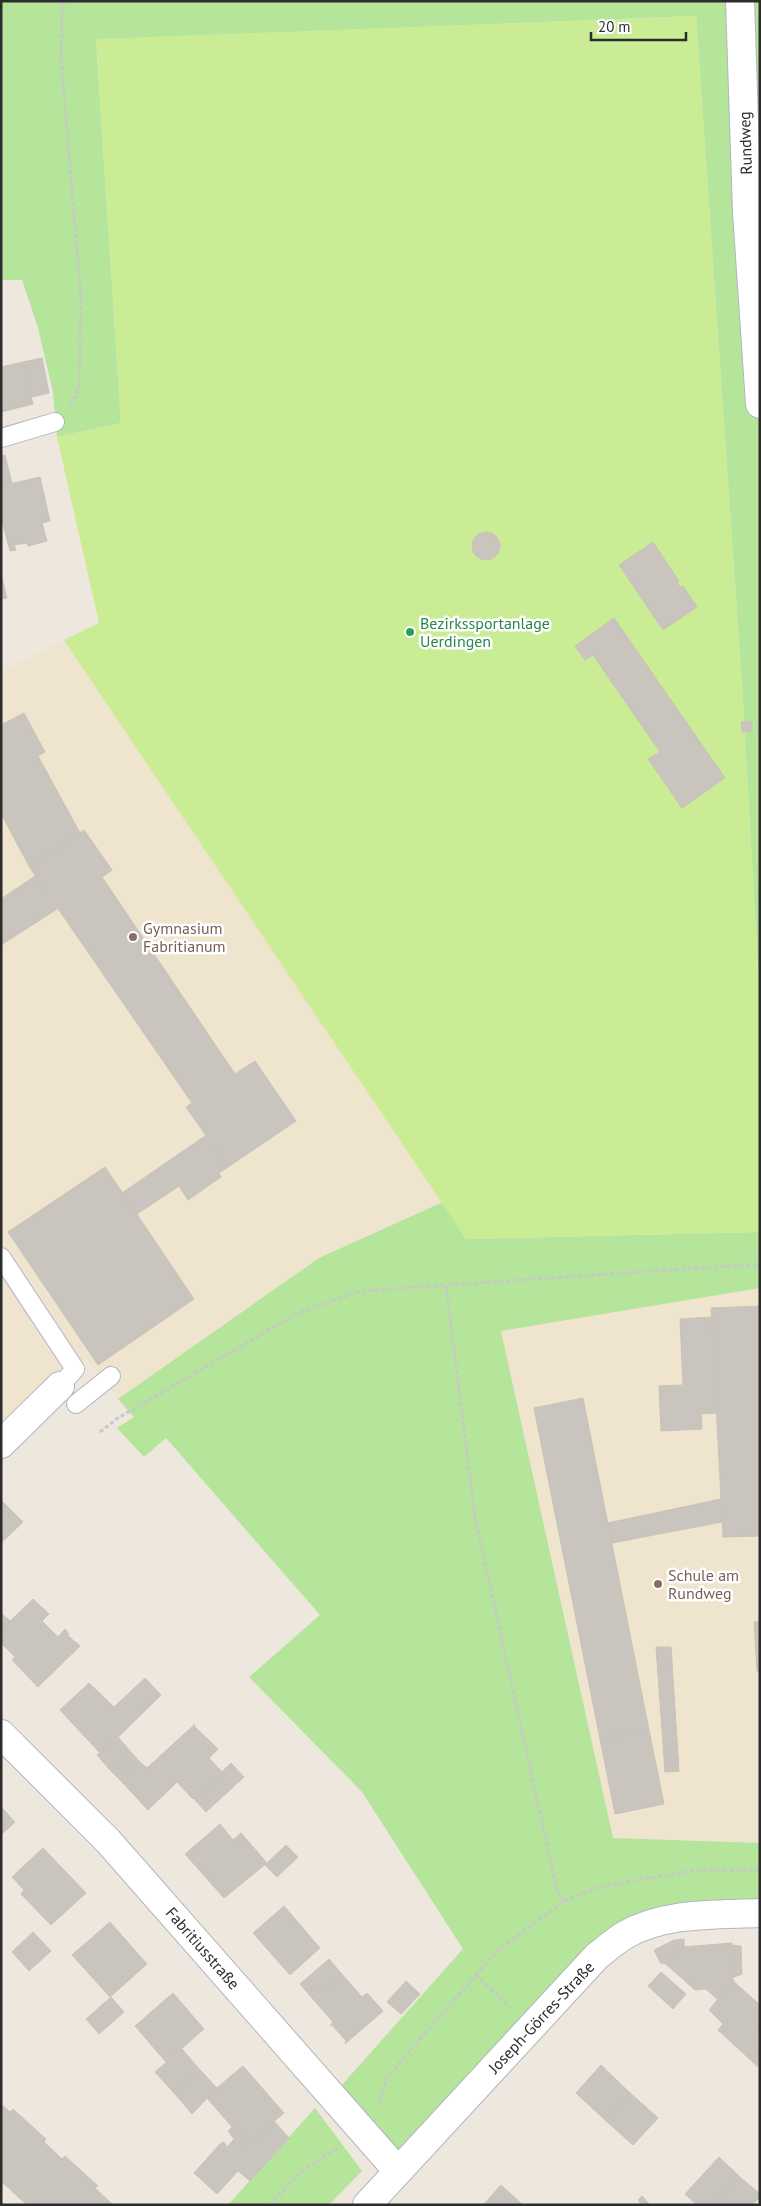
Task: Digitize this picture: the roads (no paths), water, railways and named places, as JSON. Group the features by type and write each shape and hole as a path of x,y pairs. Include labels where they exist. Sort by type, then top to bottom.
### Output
{"street":[{"name":"Rundweg","path":"740,1 747,212 760,404"},
{"path":"1,1444 68,1395"},
{"name":"Fabritiusstraße","path":"1,1734 108,1841 397,2170"},
{"name":"Joseph-Görres-Straße","path":"367,2205 397,2170 532,2028 597,1956 624,1936 659,1921 693,1916 760,1913"}],"lane":[{"path":"1,438 55,422"},
{"path":"1,1257 75,1370 68,1395"},
{"path":"68,1395 112,1376"}],"place":[{"name":"Bezirkssportanlage Uerdingen","path":"410,632"},
{"name":"Gymnasium Fabritianum","path":"133,937"},
{"name":"Schule am Rundweg","path":"658,1584"}]}
